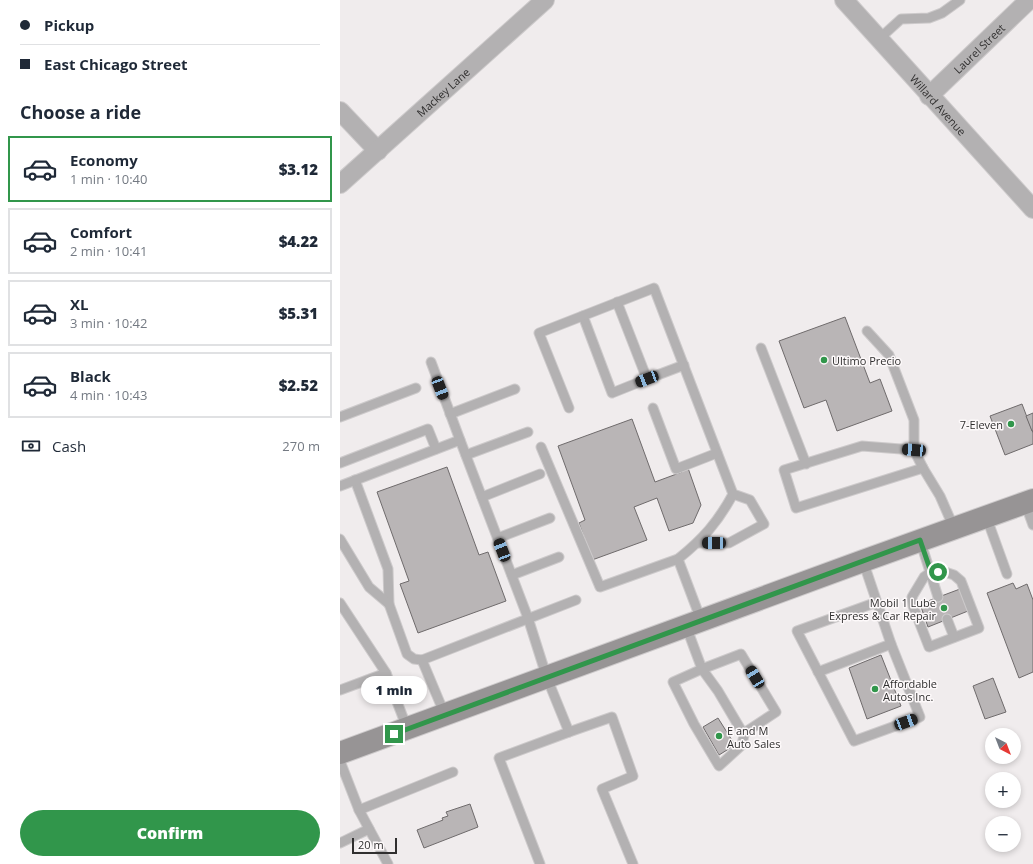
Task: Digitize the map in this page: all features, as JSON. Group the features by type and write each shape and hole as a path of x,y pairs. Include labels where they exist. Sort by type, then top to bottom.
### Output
{"main road":[{"path":"340,753 408,730 920,540 1029,502"}],"street":[{"name":"Mackey Lane","path":"340,184 545,0"},
{"name":"Willard Avenue","path":"844,0 929,96 1033,209"},
{"name":"Laurel Street","path":"929,96 1029,0"},
{"path":"340,111 378,151"}],"lane":[{"path":"879,40 901,19 929,18 942,13 960,0"},
{"path":"568,408 539,333 654,288 733,494 750,500 764,524 729,543 698,543"},
{"path":"617,302 647,379"},
{"path":"583,316 612,393 684,365"},
{"path":"867,331 889,355 914,420 914,450 940,496 954,528"},
{"path":"761,348 806,464"},
{"path":"431,362 528,618 547,678 569,732"},
{"path":"340,418 416,388"},
{"path":"450,414 515,389"},
{"path":"653,408 676,469 717,453"},
{"path":"340,463 428,429 436,449"},
{"path":"466,455 528,432"},
{"path":"340,486 460,440"},
{"path":"914,450 862,446 784,470 796,508 923,468"},
{"path":"541,447 595,571 600,586 678,559 698,543 720,518 733,494"},
{"path":"482,496 540,474"},
{"path":"355,480 388,569 389,604 407,654 414,659 422,660 576,600"},
{"path":"1029,502 1033,524"},
{"path":"986,516 1007,574"},
{"path":"498,538 550,518"},
{"path":"340,539 369,587 389,604"},
{"path":"920,540 938,597"},
{"path":"512,575 558,557"},
{"path":"678,559 694,624 702,669 744,732 742,745 719,766 694,724 673,682 702,669 741,654 776,712 744,732"},
{"path":"863,561 891,644 920,717 854,741 797,631 876,602"},
{"path":"931,572 946,572 954,575 960,581 979,628 929,647 913,606 912,597 915,589 924,577 931,572"},
{"path":"340,603 386,673 408,730"},
{"path":"947,619 954,637"},
{"path":"818,672 891,644"},
{"path":"422,660 445,715"},
{"path":"340,690 386,673"},
{"path":"540,864 499,758 612,717 633,776 602,789 633,864"},
{"path":"340,762 359,810 388,864"},
{"path":"359,810 452,772"},
{"path":"340,843 369,829"}],"building":[{"name":"Ultimo Precio","path":"845,317 870,383 880,379 892,411 837,431 826,400 804,408 779,341"},
{"name":"7-Eleven","path":"1022,404 1033,433 1033,444 1005,455 990,416"},
{"name":"7-Eleven","path":"1033,413 1033,431 1032,431 1026,416"},
{"path":"632,419 655,482 682,472 682,470 688,468 701,505 693,523 669,531 657,498 634,507 647,540 592,560 579,523 585,520 558,446"},
{"path":"447,467 479,555 488,552 506,601 418,633 400,584 409,581 377,492"},
{"path":"1013,583 1016,589 1027,584 1033,600 1033,672 1019,678 987,593"},
{"name":"Mobil 1 Lube Express & Car Repair","path":"960,589 968,611 928,627 920,604"},
{"name":"Affordable Autos Inc.","path":"881,655 901,706 867,719 849,668"},
{"path":"993,678 1006,712 985,719 973,686"},
{"name":"E and M Auto Sales","path":"718,718 735,745 719,755 703,727"},
{"path":"470,804 478,827 424,848 417,830 443,820 442,818 448,816 446,812"}],"place":[{"name":"Ultimo Precio","path":"824,360"},
{"name":"7-Eleven","path":"1011,424"},
{"name":"Mobil 1 Lube Express & Car Repair","path":"944,608"},
{"name":"Affordable Autos Inc.","path":"875,689"},
{"name":"E and M Auto Sales","path":"719,736"}],"route":[{"path":"394,734 920,540 931,572 938,572"}]}
